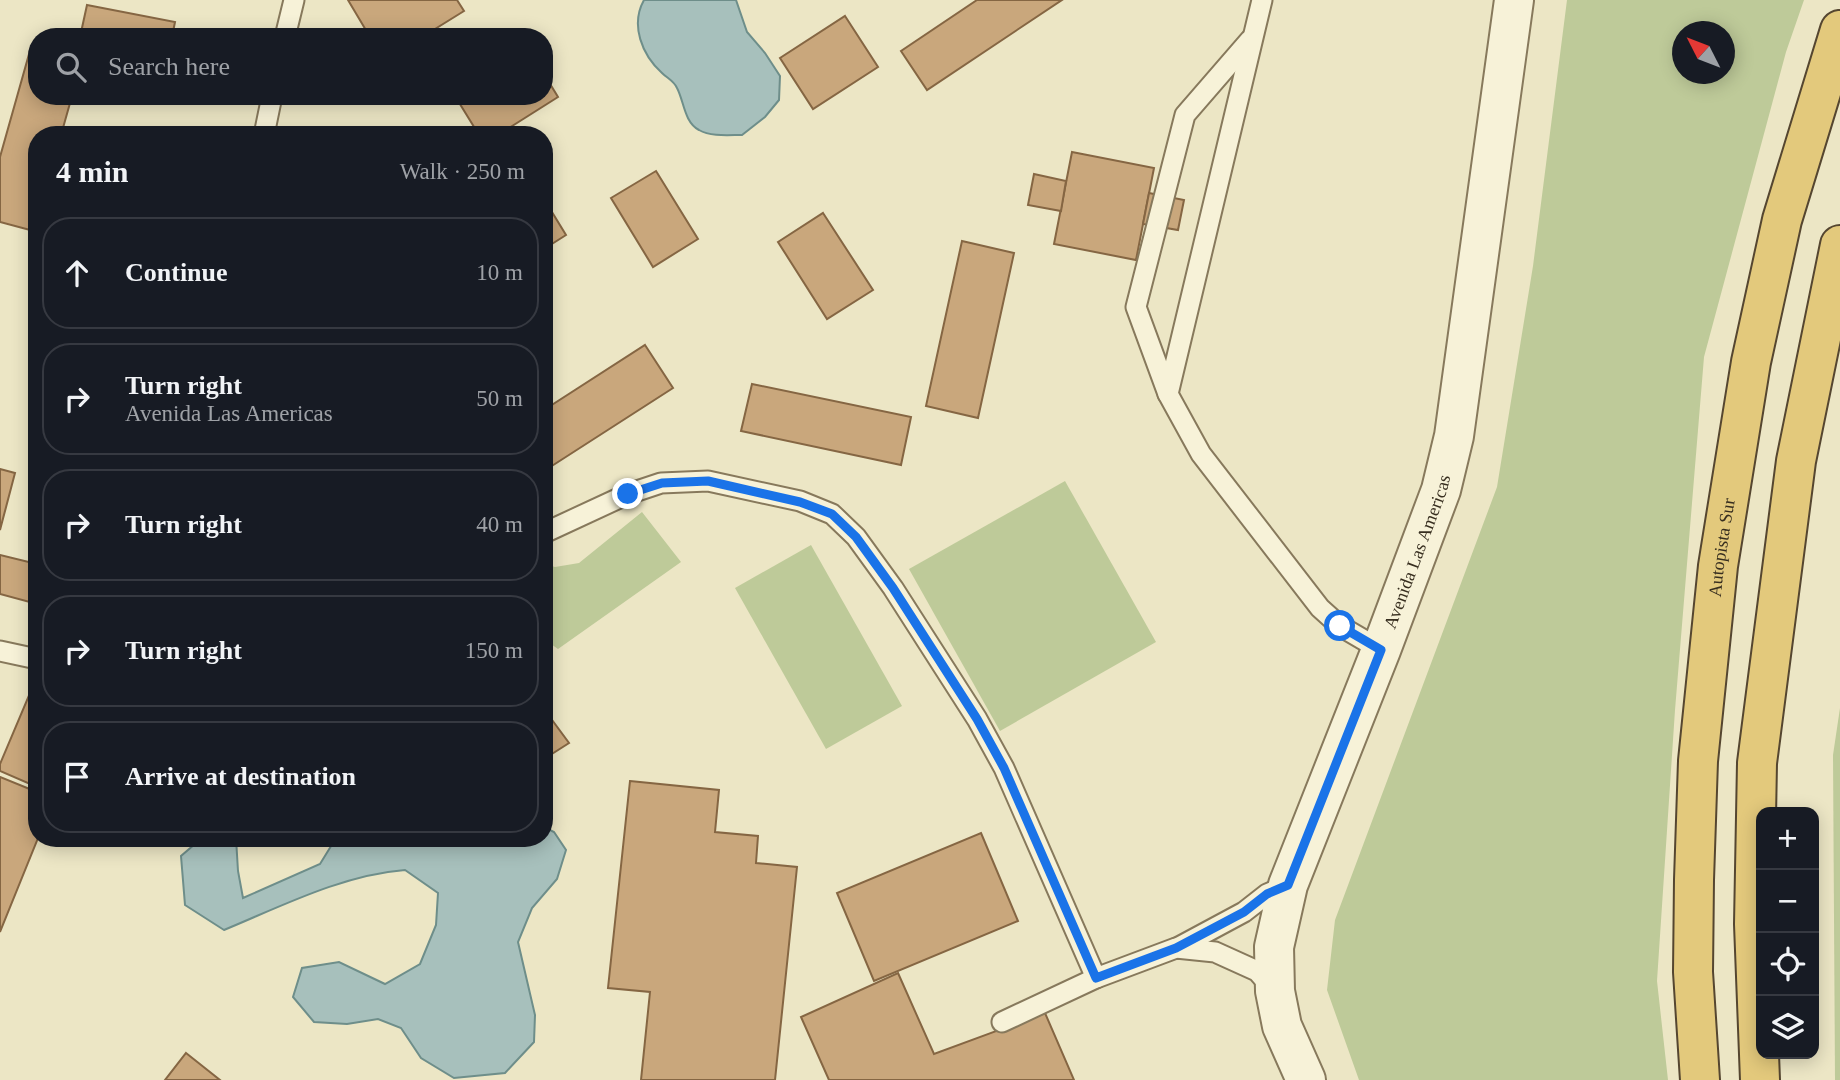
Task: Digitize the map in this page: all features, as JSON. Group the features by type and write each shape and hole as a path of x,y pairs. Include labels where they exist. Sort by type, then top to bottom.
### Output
{"highway":[{"name":"Autopista Sur","path":"1700,1080 1693,972 1698,761 1718,566 1751,362 1780,233 1840,30"},
{"path":"1760,1080 1754,923 1757,763 1796,461 1840,245"}],"street":[{"name":"Avenida Las Americas","path":"1306,1080 1282,1026 1275,991 1274,947 1288,885 1441,490 1454,436 1514,0"}],"lane":[{"path":"287,28 294,0"},
{"path":"1168,394 1262,0"},
{"path":"1253,37 1185,115 1136,307 1168,394 1200,454 1320,608 1340,626 1381,650"},
{"path":"266,126 270,105"},
{"path":"553,529 628,494 662,483 708,481 800,502 832,514 856,537 893,588 977,719 1004,768 1096,978"},
{"path":"0,651 28,657"},
{"path":"1002,1022 1096,978 1176,948 1244,912 1267,894 1288,885"},
{"path":"1176,948 1215,952 1257,971 1275,991"}],"green space":[{"path":"1567,0 1804,0 1786,52 1704,357 1675,710 1657,981 1668,1080 1359,1080 1327,990 1335,920 1497,487 1533,266"},
{"path":"1065,481 1156,642 1000,731 909,569"},
{"path":"642,512 681,562 558,649 553,645 553,566 579,563"},
{"path":"811,545 902,706 826,749 735,588"},
{"path":"1840,708 1840,1080 1835,1080 1833,755"}],"water":[{"path":"644,0 736,0 747,32 780,76 779,100 765,117 742,135 709,134 694,126 687,117 676,86 655,66 640,39 638,19"},
{"path":"554,832 566,850 557,879 532,908 518,942 535,1015 534,1042 505,1073 454,1078 421,1058 401,1028 378,1019 347,1024 314,1022 293,997 302,968 339,962 385,984 420,964 436,925 438,893 405,870 335,885 224,930 185,905 181,856 192,847 237,847 243,898 320,864 330,847 553,847"}],"building":[{"path":"348,0 457,0 464,11 437,28 365,28"},
{"path":"977,0 1062,0 927,90 901,51"},
{"path":"87,5 175,22 174,28 82,28"},
{"path":"845,16 878,67 813,109 780,58"},
{"path":"28,58 28,105 69,105 64,126 28,126 28,229 0,222 0,157"},
{"path":"461,105 545,105 512,126 473,126"},
{"path":"1072,152 1154,168 1136,260 1054,244"},
{"path":"656,171 698,239 653,267 611,198"},
{"path":"1034,174 1066,181 1061,211 1028,205"},
{"path":"1149,193 1184,200 1178,230 1143,224"},
{"path":"823,213 873,290 827,319 778,242"},
{"path":"553,214 566,235 553,243"},
{"path":"962,241 1014,253 978,418 926,406"},
{"path":"645,345 673,388 553,465 553,404"},
{"path":"752,384 911,417 901,465 741,431"},
{"path":"0,469 15,473 0,530"},
{"path":"0,555 28,562 28,602 0,594"},
{"path":"28,698 28,783 0,771 0,764"},
{"path":"553,721 569,743 553,753"},
{"path":"0,777 28,788 28,847 34,847 0,932"},
{"path":"630,781 719,790 715,832 758,836 756,863 797,867 775,1080 641,1080 650,992 608,988"},
{"path":"981,833 1018,921 874,981 837,893"},
{"path":"898,973 934,1054 1045,1013 1074,1080 829,1080 801,1017"},
{"path":"186,1053 220,1080 165,1080"}],"route":[{"path":"628,494 662,483 708,481 800,502 832,514 856,537 893,588 977,719 1004,768 1096,978 1176,948 1244,912 1267,894 1288,885 1381,650 1340,626"}]}
